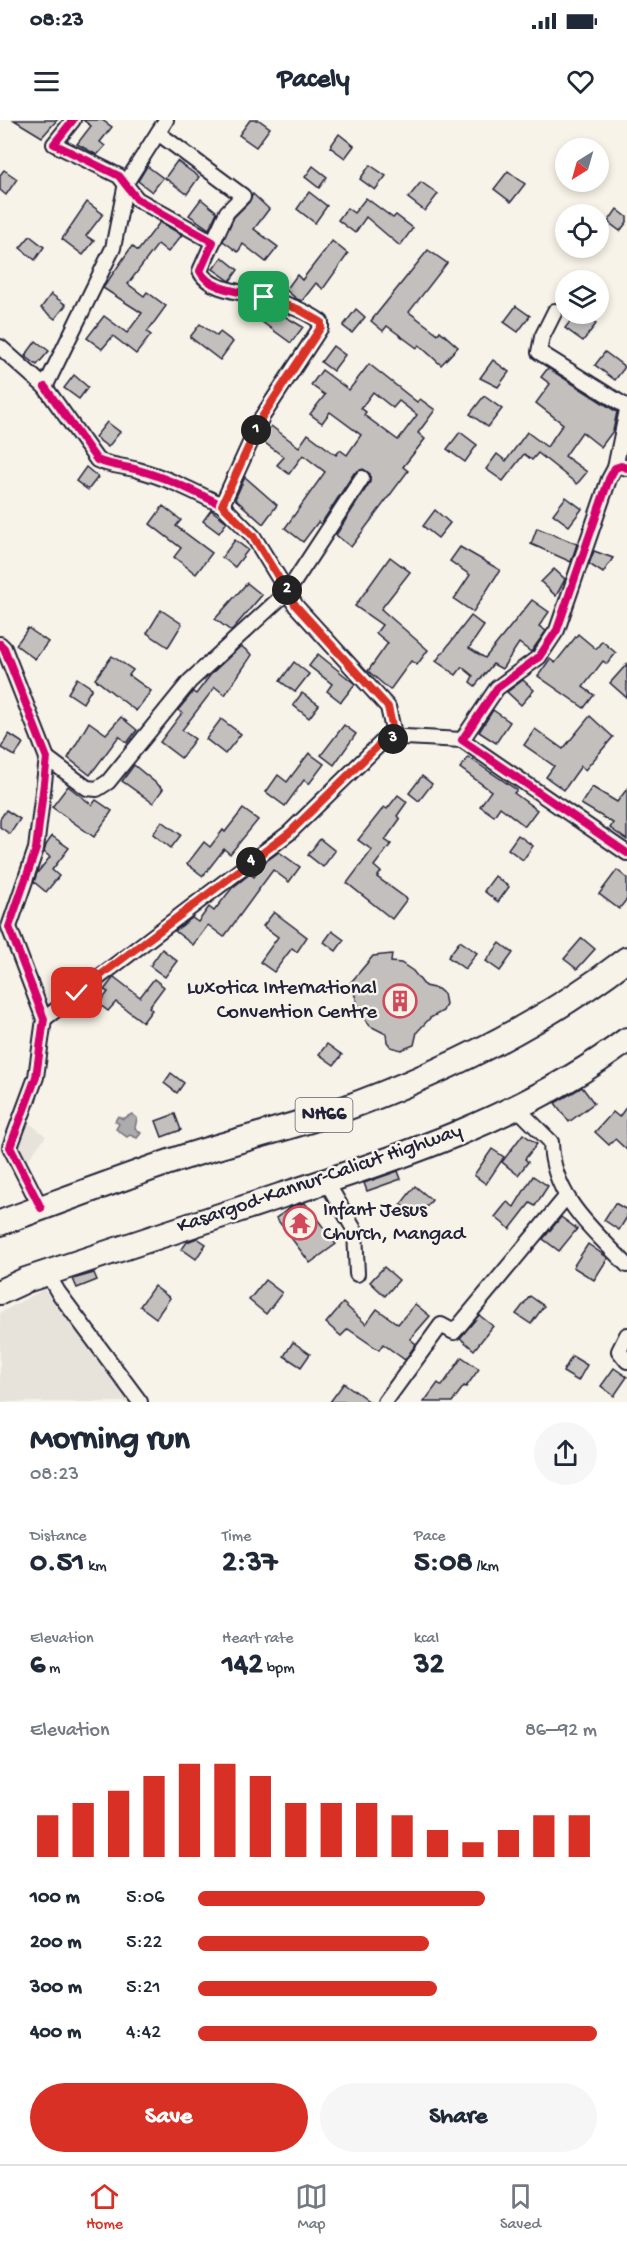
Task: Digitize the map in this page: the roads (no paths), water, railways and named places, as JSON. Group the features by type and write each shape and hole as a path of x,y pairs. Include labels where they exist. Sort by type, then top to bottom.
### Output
{"highway":[{"name":"NH66","path":"0,1223 176,1160 336,1112 442,1067 540,1020 589,988 627,959"},
{"name":"Kasargod-Kannur-Calicut Highway","path":"0,1292 46,1273 389,1161 516,1107 604,1058 627,1040"}],"street":[{"path":"73,120 54,144 109,171 126,183 137,199 213,242"},
{"path":"45,387 113,248 126,183 166,120"},
{"path":"158,133 243,196 227,212 200,271 203,277 217,285 298,309 321,322 321,327 262,417 222,505"},
{"path":"462,740 497,688 539,657 557,630 621,468 627,409 539,352 542,337 555,311"},
{"path":"0,347 45,387 97,460 174,482 222,505 253,536 296,606 388,707 395,739"},
{"path":"47,758 87,788 97,789 108,782 190,681 288,591 362,478"},
{"path":"0,644 4,648 47,758 36,849 4,928 44,1019 36,1077 10,1148 40,1208"},
{"path":"44,1019 289,833 383,741 395,739 462,740 627,852"},
{"path":"516,1107 551,1142 551,1159 566,1197 576,1212 627,1265"},
{"path":"326,1181 355,1231 357,1274"},
{"path":"385,1402 441,1325 454,1332 566,1197"},
{"path":"46,1273 140,1402"},
{"path":"627,1335 619,1351 627,1361"}],"place":[{"name":"Luxotica International Convention Centre","path":"400,1001"},
{"name":"Infant Jesus Church, Mangad","path":"300,1223"}]}
